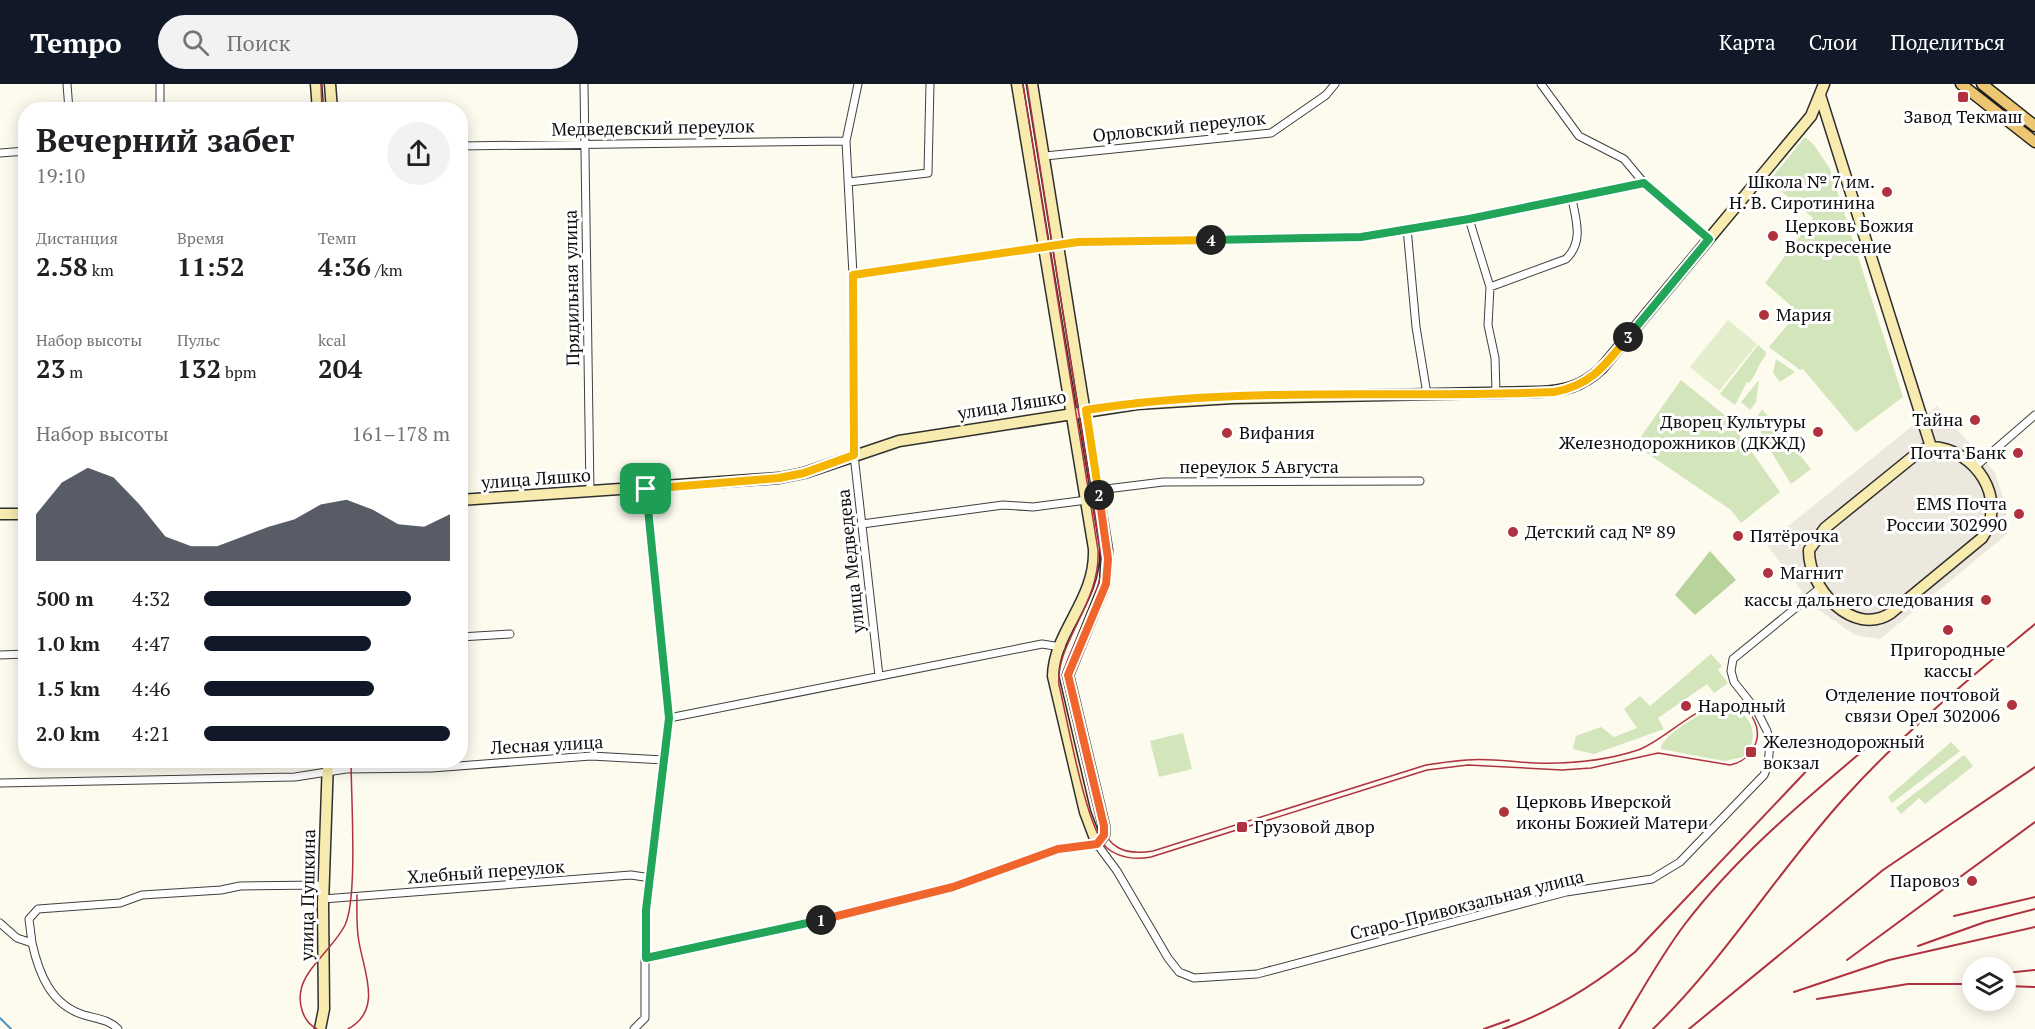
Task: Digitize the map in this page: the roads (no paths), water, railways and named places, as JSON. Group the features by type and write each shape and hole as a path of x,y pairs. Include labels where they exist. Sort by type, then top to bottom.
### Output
{"main road":[{"path":"1961,84 2035,142"},
{"path":"1982,84 2035,126"}],"street":[{"path":"67,84 68,102"},
{"path":"160,84 160,102"},
{"path":"316,84 317,102"},
{"path":"330,84 331,102"},
{"name":"Прядильная улица","path":"584,84 590,492"},
{"name":"улица Медведева","path":"858,84 846,141 853,275 854,455 879,676"},
{"path":"849,182 928,173 930,84"},
{"path":"1017,84 1094,549 1094,569 1083,603 1061,647 1054,667 1055,686 1085,812 1097,844"},
{"path":"646,958 877,907 973,881 1058,849 1097,844 1104,835 1104,826 1068,675 1099,604 1107,576 1107,550 1032,84"},
{"name":"Орловский переулок","path":"1045,156 1271,133 1326,95 1335,84"},
{"path":"1541,84 1579,136 1624,159 1644,183 1709,239"},
{"path":"1817,84 1931,447"},
{"name":"улица Ляшко","path":"468,500 779,478 804,473 898,441 1086,410 1171,400 1554,392 1578,386 1601,369 1811,116 1821,97 1824,84"},
{"name":"Медведевский переулок","path":"468,147 846,141"},
{"path":"0,153 18,152"},
{"path":"853,275 1059,244 1361,237 1469,219 1644,183"},
{"path":"1490,287 1566,259 1572,254 1578,232 1572,199"},
{"path":"1469,219 1490,287 1488,325 1495,358 1496,393"},
{"path":"1407,228 1416,327 1427,394"},
{"path":"1975,467 2035,415"},
{"path":"1931,447 1956,451 1965,456 1975,467 1989,490 1992,507 1989,527 1982,538 1891,614 1870,621 1853,617 1820,588 1809,562 1809,550 1815,540 1920,451 1931,447"},
{"name":"переулок 5 Августа","path":"1098,490 1163,482 1420,481"},
{"path":"634,1029 645,1018 645,926 669,718 646,489"},
{"path":"862,524 1004,505 1033,507 1087,500"},
{"path":"0,514 18,514"},
{"name":"Старо-Привокзальная улица","path":"1097,844 1117,871 1168,958 1179,972 1194,978 1209,979 1257,974 1566,892 1642,882 1662,874 1680,862 1764,775 1768,765 1770,743 1763,720 1734,682 1731,671 1733,660 1820,588"},
{"path":"468,637 510,634"},
{"path":"669,718 1042,644 1061,647"},
{"path":"0,655 18,654"},
{"name":"Лесная улица","path":"468,765 591,756 664,760"},
{"name":"улица Пушкина","path":"320,1029 324,1009 323,899 328,768"},
{"name":"Лесная улица","path":"0,783 295,777 346,769 432,768"},
{"name":"Хлебный переулок","path":"323,899 631,875 651,878"},
{"path":"118,1029 108,1021 81,1014 58,1001 49,988 37,963 28,919 38,909 120,903 142,895 220,890 240,886 324,885"},
{"path":"0,923 17,938 32,943"}],"waterway":[{"path":"0,1018 11,1029"}],"tram line":[{"path":"321,84 322,102"},
{"path":"1023,84 1098,550 1093,588 1064,654 1059,685 1085,797 1099,837 1107,848 1128,857 1151,857 1427,770 1468,765 1562,770 1591,768 1658,753 1730,765 1744,759 1749,754 1756,742 1757,728 1754,720 1743,707 1729,702 1698,712 1651,744 1613,757 1561,763 1476,760 1426,765 1153,851 1125,851 1112,843 1097,820 1063,676 1068,659 1093,604 1103,567 1027,84"},
{"path":"317,1029 305,1017 300,995 308,974 340,933 349,912 353,870 351,768"},
{"path":"348,1029 359,1021 368,1001 367,978 357,930 357,895"}],"railway":[{"path":"1653,1029 1705,973 1798,853 1847,795 1891,749 1938,706 2035,624"},
{"path":"1619,1029 1667,949 1705,899 1747,853 1865,749"},
{"path":"1503,1029 1539,1014 1572,996 1604,976 1635,952 1813,764"},
{"path":"1689,1029 1883,870 2035,767"},
{"path":"1847,960 2035,822"},
{"path":"1954,916 2035,897"},
{"path":"1918,946 1985,922 2035,909"},
{"path":"1794,992 1889,960 2035,927"},
{"path":"2016,972 2035,970"},
{"path":"1817,999 1908,984 1962,984"},
{"path":"2016,986 2035,987"},
{"path":"1484,1029 1509,1020"}],"place":[{"name":"Завод Текмаш","path":"1963,97"},
{"name":"Школа № 7 им. Н. В. Сиротинина","path":"1887,192"},
{"name":"Церковь Божия Воскресение","path":"1773,236"},
{"name":"Мария","path":"1764,315"},
{"name":"Тайна","path":"1975,420"},
{"name":"Дворец Культуры Железнодорожников (ДКЖД)","path":"1818,432"},
{"name":"Вифания","path":"1227,433"},
{"name":"Почта Банк","path":"2018,453"},
{"name":"EMS Почта России 302990","path":"2019,514"},
{"name":"Детский сад № 89","path":"1513,532"},
{"name":"Пятёрочка","path":"1738,536"},
{"name":"Магнит","path":"1768,573"},
{"name":"кассы дальнего следования","path":"1986,600"},
{"name":"Пригородные кассы","path":"1948,630"},
{"name":"Отделение почтовой связи Орел 302006","path":"2012,705"},
{"name":"Народный","path":"1686,706"},
{"name":"Железнодорожный вокзал","path":"1751,752"},
{"name":"Церковь Иверской иконы Божией Матери","path":"1504,812"},
{"name":"Грузовой двор","path":"1242,827"},
{"name":"Паровоз","path":"1972,881"}]}
